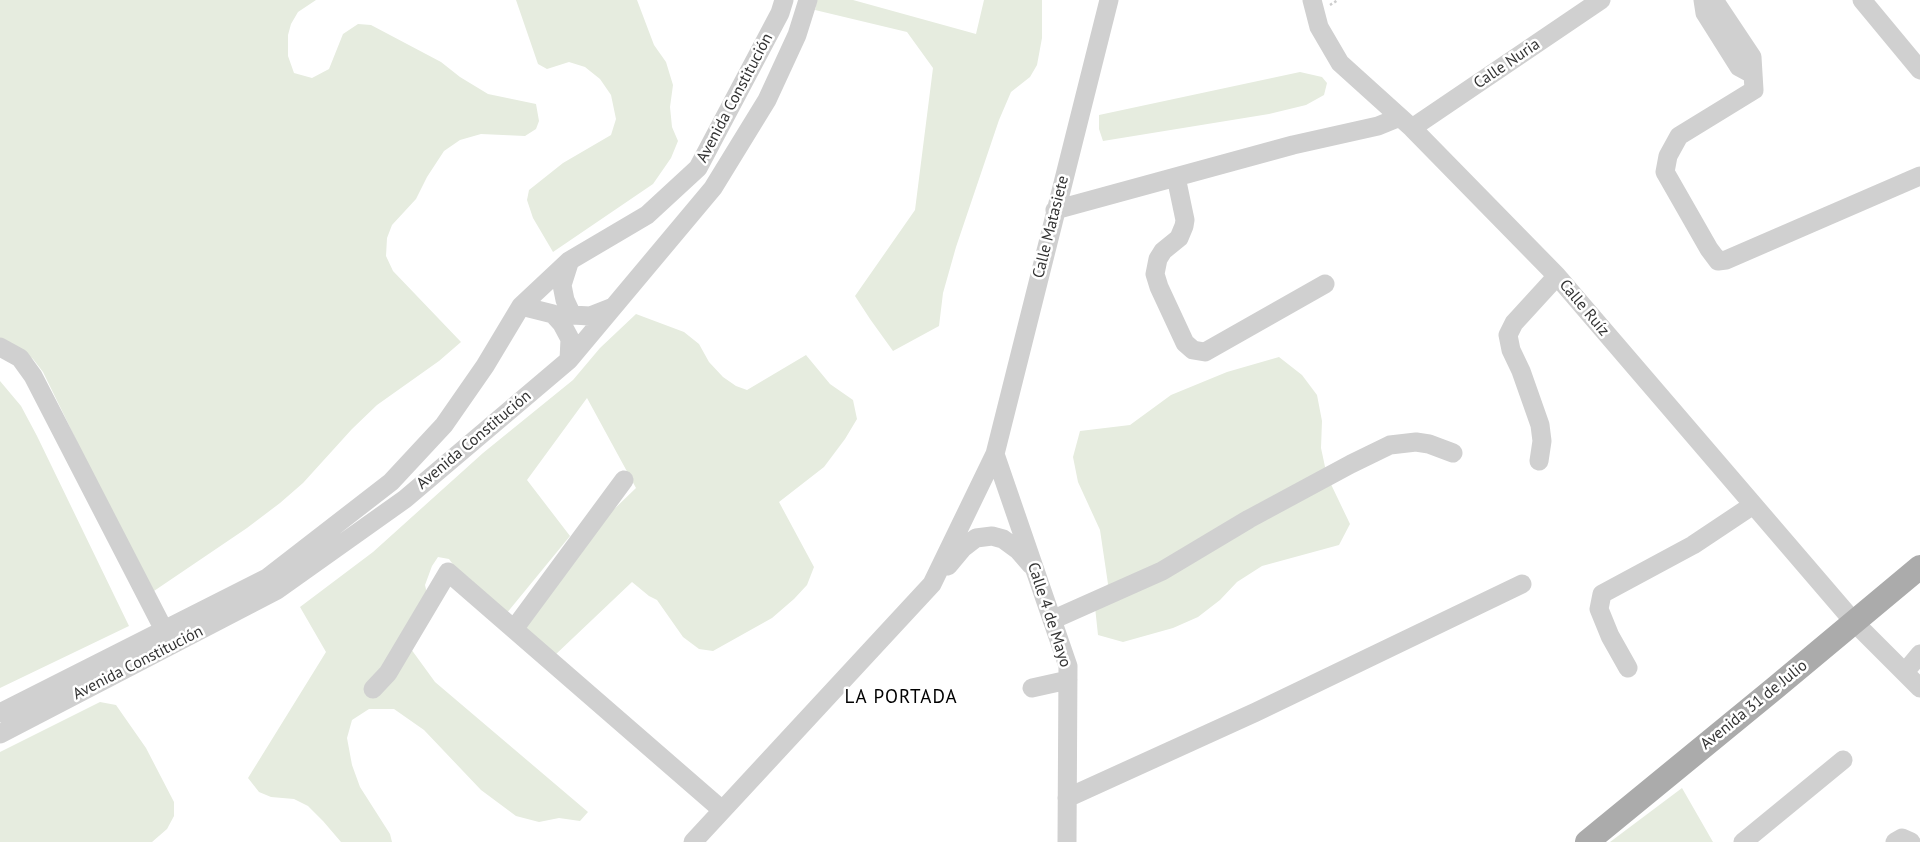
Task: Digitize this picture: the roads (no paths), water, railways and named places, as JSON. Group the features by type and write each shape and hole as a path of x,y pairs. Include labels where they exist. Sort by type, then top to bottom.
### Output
{"main road":[{"name":"Avenida 31 de Julio","path":"1587,842 1920,567"}],"street":[{"name":"Avenida Constitución","path":"0,713 267,578 390,482 444,424 485,366 521,306 569,261 647,215 698,168 780,13 784,0"},
{"name":"Avenida Constitución","path":"0,734 277,590 405,499 569,360 713,188 767,100 797,35 808,0"},
{"name":"Calle Matasiete","path":"932,584 995,454 1109,0"},
{"name":"Calle Ruíz","path":"1312,0 1319,27 1340,63 1406,122 1557,276 1854,622 1920,688"},
{"name":"Calle Nuria","path":"1056,210 1293,145 1378,126 1406,122 1601,0"},
{"path":"1705,0 1718,6 1752,57 1754,90 1679,136 1668,156 1665,172 1709,249 1718,261 1726,260 1920,176"},
{"path":"1862,0 1920,70"},
{"path":"1176,178 1185,220 1184,226 1179,238 1158,259 1155,274 1159,287 1185,343 1193,350 1205,352 1325,284"},
{"path":"569,261 562,285 565,300 572,315 590,316 616,305"},
{"path":"1539,461 1542,441 1540,425 1524,379 1510,350 1508,335 1514,324 1557,276"},
{"path":"521,306 552,314 562,324 570,339 569,360"},
{"path":"0,347 20,358 33,376 164,630"},
{"path":"1052,620 1162,570 1249,518 1390,445 1416,442 1429,444 1453,453"},
{"name":"Calle 4 de Mayo","path":"995,454 1068,666 1067,842"},
{"path":"514,629 624,480"},
{"path":"1628,668 1610,636 1599,609 1602,594 1693,545 1753,505"},
{"path":"693,842 932,584 963,548 976,538 992,536 1003,539 1018,550 1034,569"},
{"path":"372,688 388,673 448,572 722,810"},
{"path":"1067,798 1256,712 1522,584"},
{"path":"1905,672 1920,654"},
{"path":"1032,688 1068,680"},
{"path":"1747,841 1843,760"},
{"path":"1894,842 1902,838 1911,842"}],"district":[{"name":"LA PORTADA","path":"901,698"}]}
